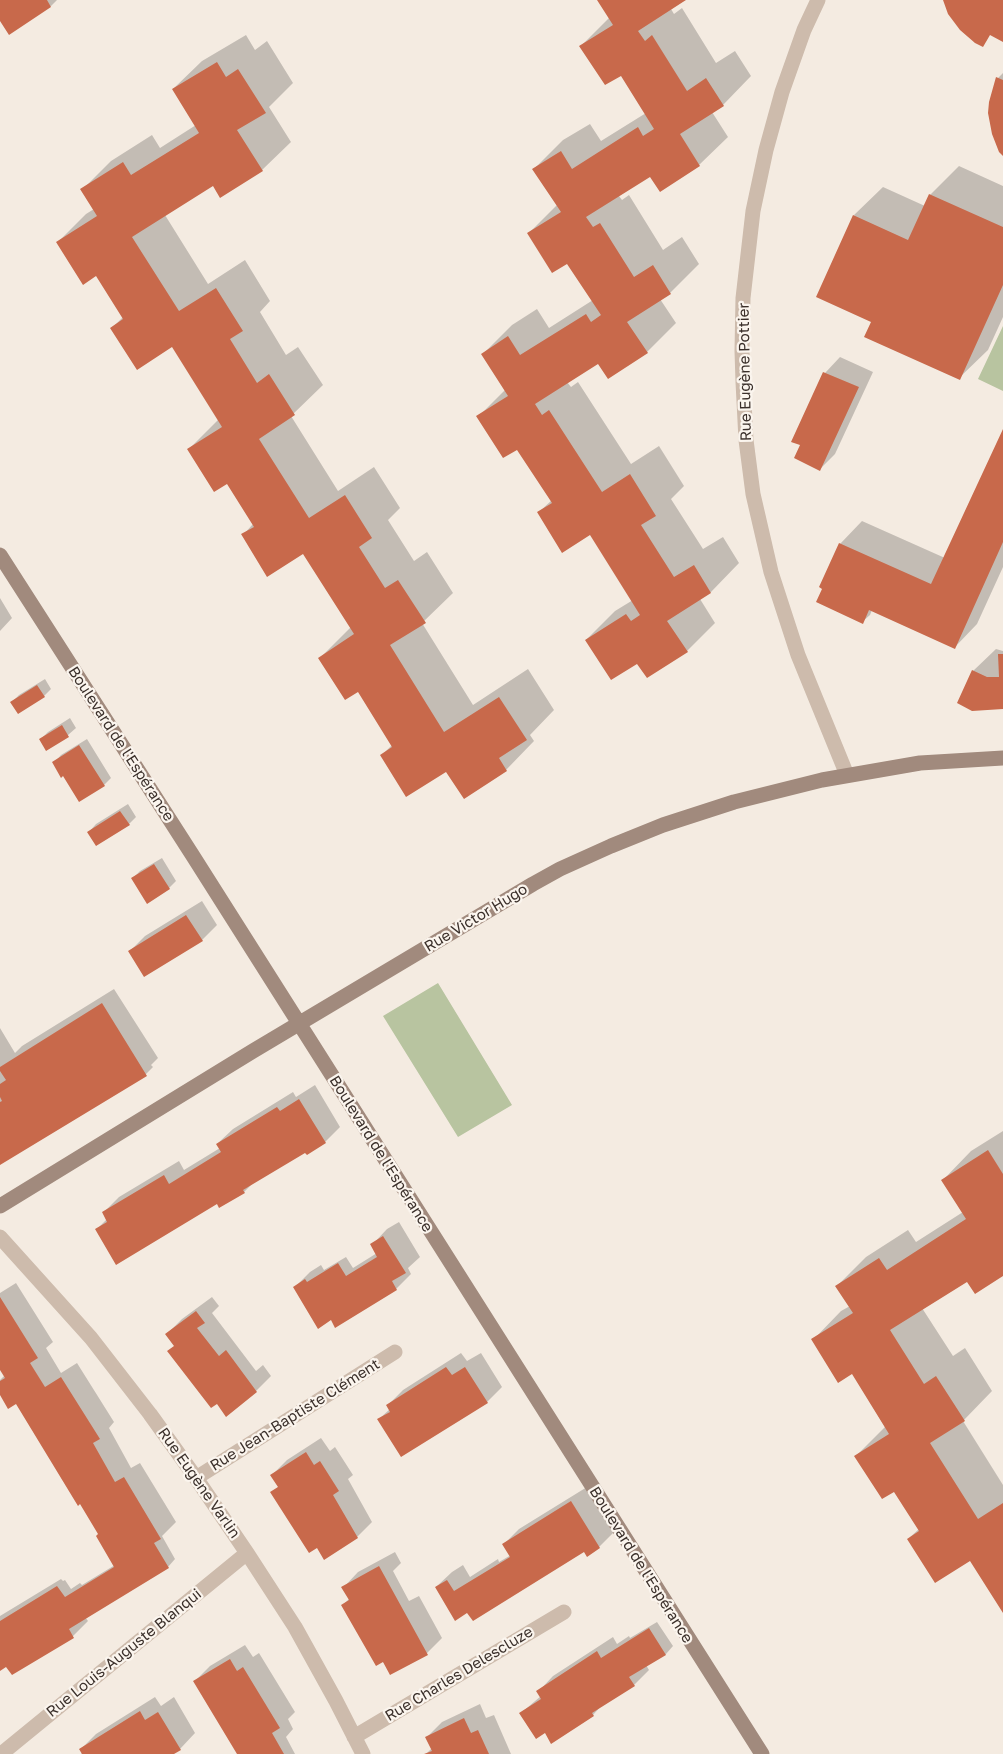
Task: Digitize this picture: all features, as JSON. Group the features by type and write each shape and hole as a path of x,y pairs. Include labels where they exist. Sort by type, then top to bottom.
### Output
{"street":[{"name":"Rue Eugène Pottier","path":"818,0 804,30 782,92 766,150 753,211 743,298 743,382 746,440 753,494 771,572 795,647 847,775"},
{"name":"Boulevard de l'Espérance","path":"0,555 762,1754"},
{"name":"Rue Victor Hugo","path":"0,1206 533,884 611,846 663,825 734,802 792,787 920,763 1003,759"},
{"name":"Rue Eugène Varlin","path":"0,1237 91,1338 196,1478 295,1628 363,1754"},
{"name":"Rue Jean-Baptiste Clément","path":"196,1478 395,1352"},
{"name":"Rue Louis-Auguste Blanqui","path":"1,1754 247,1553"},
{"name":"Rue Charles Delescluze","path":"354,1737 564,1612"}],"green space":[{"path":"1003,326 1003,391 978,379"},
{"path":"438,983 512,1105 458,1137 383,1016"}],"building":[{"path":"0,0 47,0 51,7 9,35 0,21"},
{"path":"597,0 686,0 638,31 645,41 652,35 687,91 706,78 724,106 680,134 700,166 660,192 650,177 586,217 593,227 600,223 634,277 653,265 671,294 627,322 648,353 608,379 598,364 535,404 542,415 549,410 602,492 630,474 656,516 641,525 674,577 694,565 711,593 667,621 688,652 647,678 637,664 611,680 585,640 626,614 631,621 640,615 590,535 562,553 537,512 552,503 517,450 503,458 476,416 508,396 481,354 508,336 520,355 586,314 591,322 601,315 567,264 552,273 527,233 561,212 532,169 561,151 572,169 638,127 643,136 654,129 621,76 605,85 579,46 613,25"},
{"path":"943,0 1003,0 1003,42 990,35 983,47 975,43 960,30 948,14"},
{"path":"217,62 226,77 238,69 266,113 237,130 263,171 220,198 213,186 132,237 179,311 216,288 243,331 230,339 257,383 269,374 295,415 259,439 309,518 345,495 372,538 359,547 385,588 398,580 426,623 390,645 444,732 499,697 527,740 499,758 507,771 464,799 446,772 406,797 380,755 392,747 358,692 345,700 318,658 354,634 303,554 267,577 241,534 254,527 227,484 214,492 187,449 222,427 172,347 137,370 110,328 123,319 96,276 83,285 56,242 97,216 80,189 123,162 131,175 199,133 172,89"},
{"path":"996,77 1003,80 1003,156 992,134 988,113"},
{"path":"929,194 1003,227 1003,285 960,380 864,337 871,322 816,297 853,215 908,240"},
{"path":"823,372 859,387 820,471 794,458 800,445 791,442"},
{"path":"1003,429 1003,542 955,649 869,610 863,624 816,602 822,589 819,587 839,543 931,584"},
{"path":"998,654 1003,654 1003,709 972,711 957,703 972,670 987,677 999,677"},
{"path":"37,685 45,697 18,714 10,702"},
{"path":"62,725 69,737 46,751 39,739"},
{"path":"79,745 105,786 79,802 52,762"},
{"path":"120,811 130,825 96,846 87,832"},
{"path":"154,864 170,889 147,904 131,878"},
{"path":"186,915 203,941 144,977 128,951"},
{"path":"102,1003 147,1076 0,1165 0,1102 2,1101 0,1084 6,1080 0,1067"},
{"path":"299,1099 326,1143 243,1190 245,1193 219,1208 217,1204 116,1265 95,1229 107,1222 102,1212 164,1175 169,1184 221,1152 216,1144 277,1107 280,1111"},
{"path":"988,1150 1003,1174 1003,1276 975,1294 967,1282 890,1330 924,1384 936,1376 965,1421 930,1443 978,1519 1003,1503 1003,1613 970,1561 935,1583 907,1539 919,1531 894,1492 882,1499 854,1456 889,1434 852,1374 838,1383 811,1339 853,1313 835,1286 879,1258 887,1270 966,1219 941,1180"},
{"path":"383,1236 406,1273 392,1281 397,1290 335,1328 331,1320 318,1329 293,1287 305,1279 307,1282 338,1263 346,1276 377,1257 370,1244"},
{"path":"0,1297 38,1358 30,1363 45,1387 61,1377 100,1439 93,1443 115,1482 124,1477 161,1539 154,1543 169,1568 69,1629 74,1638 12,1675 6,1667 0,1671 0,1621 57,1586 65,1597 114,1567 80,1504 78,1506 16,1404 8,1409 0,1395 0,1381 5,1378 0,1370"},
{"path":"196,1311 205,1323 197,1328 219,1356 226,1350 257,1392 226,1417 217,1404 211,1408 167,1351 174,1346 165,1334"},
{"path":"446,1367 452,1375 465,1367 488,1403 401,1457 377,1419 390,1412 386,1405"},
{"path":"306,1452 314,1465 320,1461 339,1491 333,1495 358,1538 324,1560 317,1548 309,1553 270,1492 278,1487 270,1475"},
{"path":"571,1501 600,1548 587,1557 584,1552 473,1621 467,1613 455,1621 435,1587 447,1580 454,1591 510,1557 502,1544"},
{"path":"379,1566 428,1655 390,1675 383,1662 376,1666 341,1605 349,1600 341,1587"},
{"path":"649,1628 666,1655 629,1677 635,1686 592,1713 594,1716 551,1744 545,1733 536,1739 519,1713 541,1699 536,1691 597,1651 601,1658"},
{"path":"230,1659 237,1671 243,1667 280,1728 272,1733 284,1754 237,1754 193,1681"},
{"path":"140,1711 145,1720 158,1712 181,1750 174,1754 82,1754 79,1749"},
{"path":"464,1718 471,1733 478,1730 489,1754 424,1754 432,1751 425,1737"}]}
